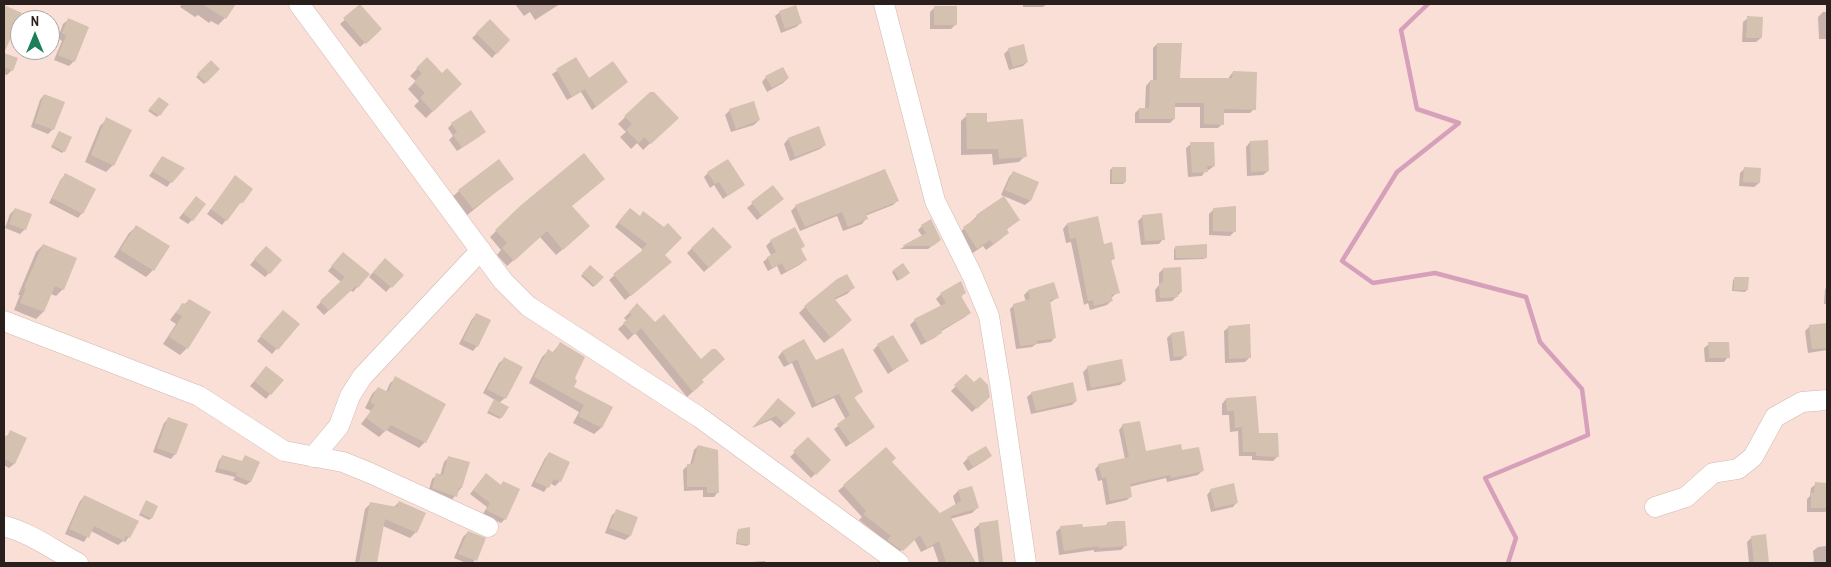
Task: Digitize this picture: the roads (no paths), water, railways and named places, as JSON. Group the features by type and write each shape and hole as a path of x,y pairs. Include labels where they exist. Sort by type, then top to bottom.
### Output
{"street":[{"path":"299,4 503,281 528,306 699,418 899,563"},
{"path":"884,4 935,201 972,275 988,316 1001,390 1026,563"},
{"path":"313,457 339,426 350,396 362,377 481,250"},
{"path":"4,321 199,396 284,451 343,462 488,527"},
{"path":"1655,507 1686,497 1713,473 1738,469 1753,457 1775,417 1802,402 1827,400"},
{"path":"4,526 14,528 78,563"}],"waterway":[{"path":"1428,4 1401,30 1417,109 1459,123 1397,172 1342,261 1373,283 1435,273 1526,297 1540,342 1582,389 1588,435 1485,478 1516,538 1508,563"}]}
